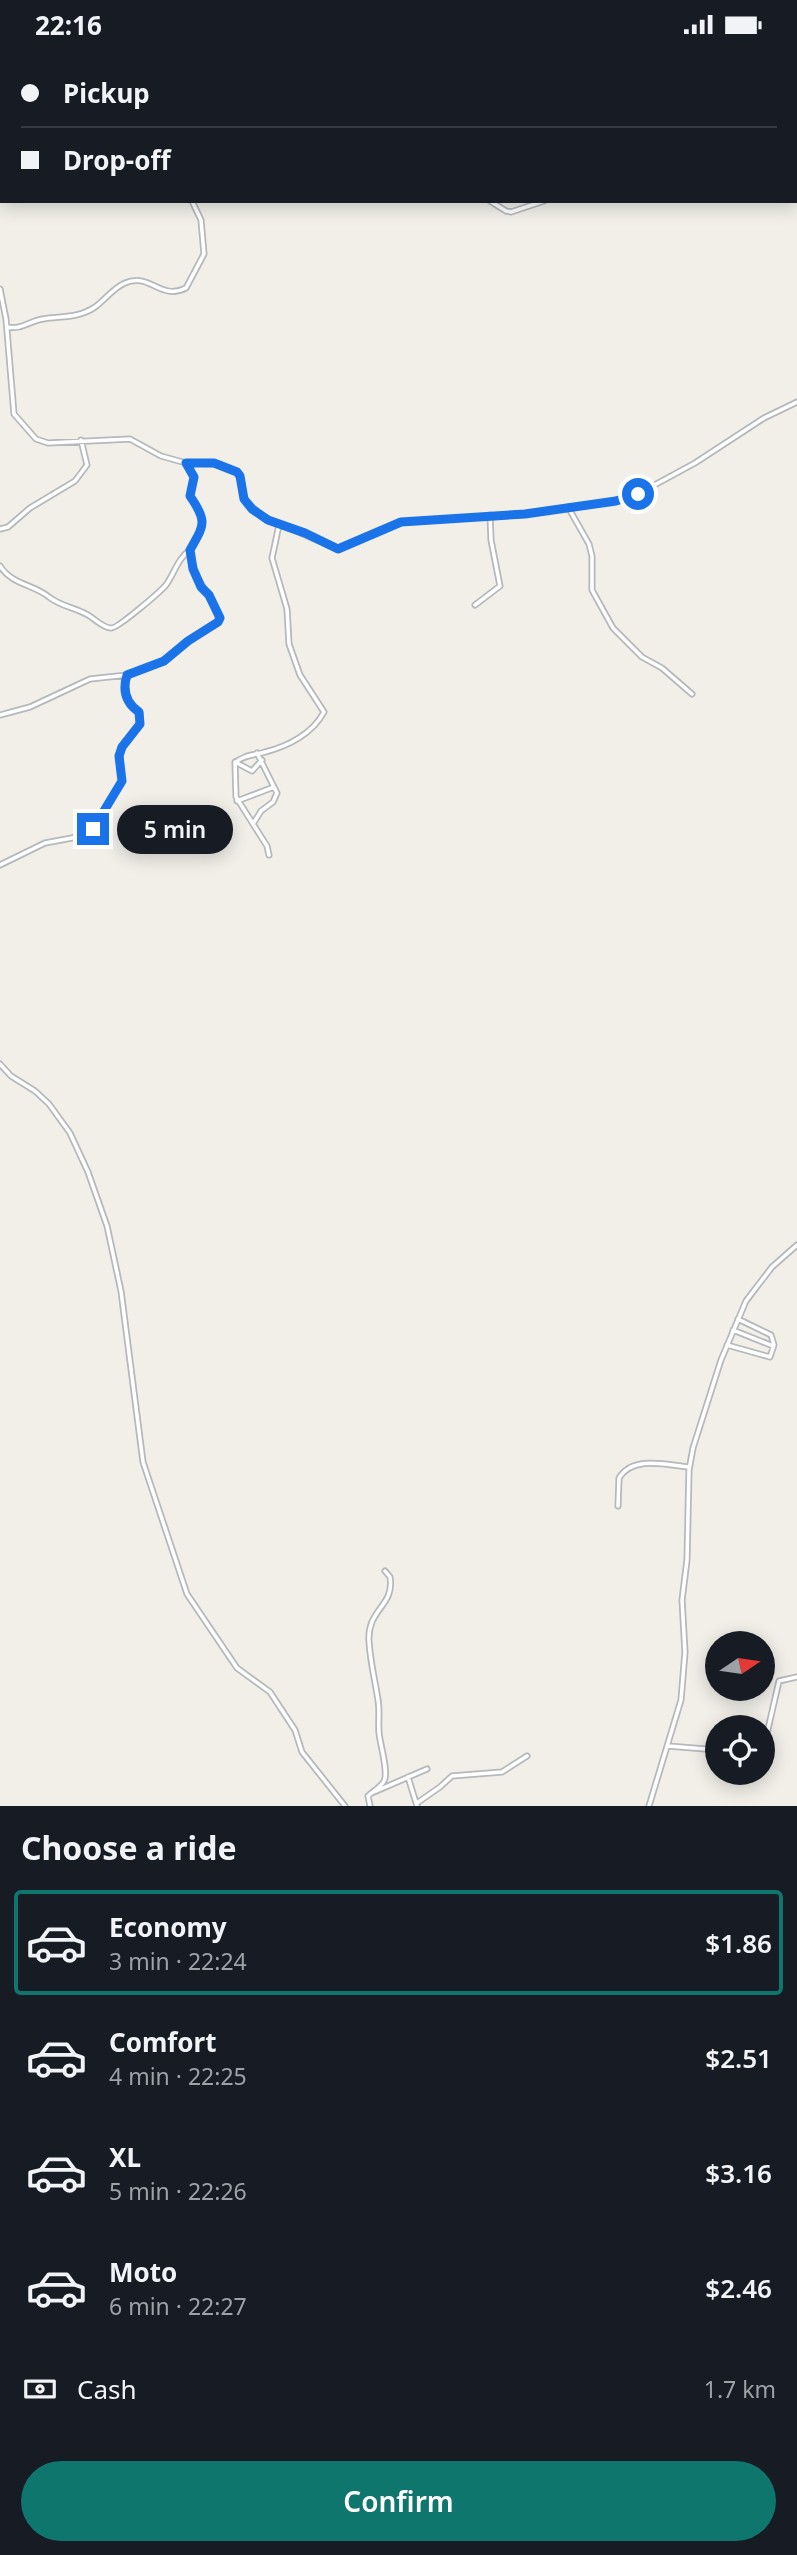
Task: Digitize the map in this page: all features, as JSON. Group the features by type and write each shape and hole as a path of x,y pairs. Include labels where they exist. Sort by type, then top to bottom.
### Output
{"street":[{"path":"7,327 23,328 40,320 79,315 93,309 121,285 129,282 149,282 165,292 178,292 186,288 204,254 201,220 193,203"},
{"path":"494,203 511,212 538,203"},
{"path":"0,289 7,327 15,417 40,442 130,439 153,453 186,463 214,463 237,472 247,504 263,517 338,549 395,523 522,515 616,501 643,492 695,463 764,418 797,402"},
{"path":"0,529 8,527 30,508 76,480 87,465 81,440"},
{"path":"0,566 9,577 44,594 59,605 76,609 106,627 122,625 129,615 159,593 172,571 201,534 201,512 190,496 194,477 186,463"},
{"path":"568,507 589,544 592,556 592,590 613,628 642,657 662,668 692,694"},
{"path":"475,605 500,586 491,540 490,515"},
{"path":"235,762 307,734 324,712 300,675 289,644 287,609 271,555 279,525"},
{"path":"0,715 30,707 90,679 127,675 164,661 220,619 193,569 190,550"},
{"path":"0,865 45,843 87,833 95,826 122,781 119,756 122,747 140,724 139,712 131,707 126,698 127,675"},
{"path":"252,824 277,793 257,753"},
{"path":"235,762 252,771 261,760"},
{"path":"235,762 237,801 267,846 269,855"},
{"path":"237,801 274,787"},
{"path":"0,1064 11,1076 35,1091 49,1104 70,1133 88,1172 108,1233 120,1285 136,1391 143,1462 187,1594 220,1640 232,1662 241,1672 270,1692 295,1730 303,1754 345,1806"},
{"path":"649,1806 681,1700 684,1681 682,1600 687,1560 689,1467 727,1345 746,1301 762,1278 797,1245"},
{"path":"727,1345 769,1357 773,1340 766,1332 738,1319"},
{"path":"733,1330 773,1346"},
{"path":"618,1506 619,1478 632,1466 643,1464 689,1467"},
{"path":"370,1806 368,1798 385,1777 379,1702 368,1633 370,1621 386,1601 390,1577 385,1571"},
{"path":"772,1715 779,1681 797,1677"},
{"path":"668,1746 705,1749"},
{"path":"408,1777 417,1805 452,1776 502,1772 527,1756"},
{"path":"371,1793 427,1769"}],"route":[{"path":"93,829 122,781 119,756 122,747 140,724 139,712 129,705 126,698 127,675 164,661 220,618 209,595 201,587 192,565 190,550 201,534 202,520 201,512 190,496 194,477 186,463 214,463 237,472 244,499 252,509 268,520 305,533 338,549 401,522 525,514 616,501 638,494"}]}
